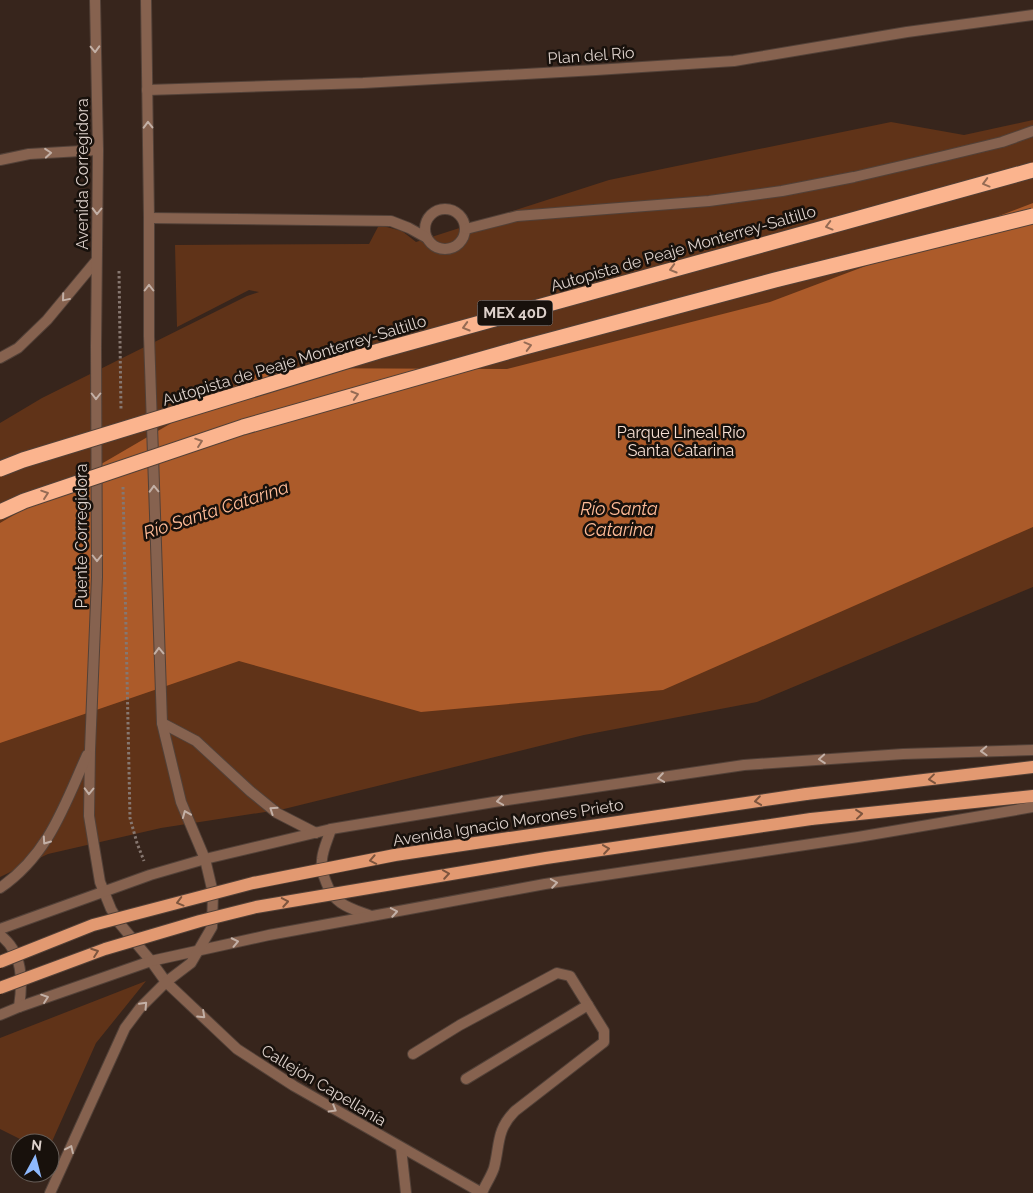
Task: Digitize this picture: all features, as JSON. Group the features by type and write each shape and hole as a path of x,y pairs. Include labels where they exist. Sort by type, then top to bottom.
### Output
{"highway":[{"name":"Autopista de Peaje Monterrey-Saltillo","path":"0,469 23,460 379,351 1033,170"},
{"name":"MEX 40D","path":"0,512 33,498 262,421 521,348 756,285 1033,216"}],"main road":[{"name":"Avenida Ignacio Morones Prieto","path":"0,962 94,925 253,883 395,855 806,794 1033,767"},
{"path":"0,988 105,949 256,907 546,858 811,819 1033,796"}],"street":[{"name":"Avenida Corregidora","path":"95,0 98,150 96,347"},
{"path":"50,1193 125,1028 140,1008 166,982 191,963 212,928 213,893 206,859 181,802 162,723 149,336 146,0"},
{"name":"Plan del Río","path":"147,90 373,82 734,61 907,32 1033,15"},
{"path":"466,229 518,216 709,200 782,191 854,177 944,156 1002,142 1033,131"},
{"path":"0,160 29,154 98,150"},
{"path":"149,218 391,221 409,228 440,249 450,249 458,245 466,229 464,220 458,213 450,209 440,209 432,213 427,220 426,238"},
{"path":"0,358 18,348 46,320 96,261"},
{"name":"Puente Corregidora","path":"90,750 97,577 96,347"},
{"path":"162,723 196,741 270,808 316,833"},
{"path":"0,888 29,863 53,831 90,750"},
{"path":"90,750 89,816 100,882 111,909 120,924 166,982"},
{"name":"Avenida Ignacio Morones Prieto","path":"0,929 150,875 206,859 331,829 494,802 744,765 903,754 1033,750"},
{"path":"0,1015 151,961 200,950 545,884 858,837 1033,807"},
{"path":"331,829 322,860 322,873 327,886 334,898 347,907 372,916"},
{"path":"0,935 8,940 16,953 21,972 22,988 19,1007"},
{"path":"412,1054 556,973 570,976 604,1031 604,1042 506,1120 500,1133 494,1169 482,1193"},
{"name":"Callejón Capellanía","path":"166,982 237,1048 294,1086 482,1193"},
{"path":"466,1079 588,1005"},
{"path":"401,1148 406,1193"}],"path":[{"path":"118,272 121,414"},
{"path":"123,483 130,818 137,844 150,875"}],"green space":[{"name":"Parque Lineal Río Santa Catarina","path":"1033,120 1033,587 757,702 584,735 284,809 161,828 48,854 0,877 0,423 42,398 247,296 259,292 249,290 177,327 175,245 369,244 379,225 402,231 416,242 609,180 891,122 964,135"},
{"path":"146,981 96,1043 56,1133 10,1134 0,1129 0,1038"}],"water":[{"name":"Río Santa Catarina","path":"1033,203 1033,527 663,690 421,712 239,661 0,743 0,523 266,368 507,369 770,302"}]}
